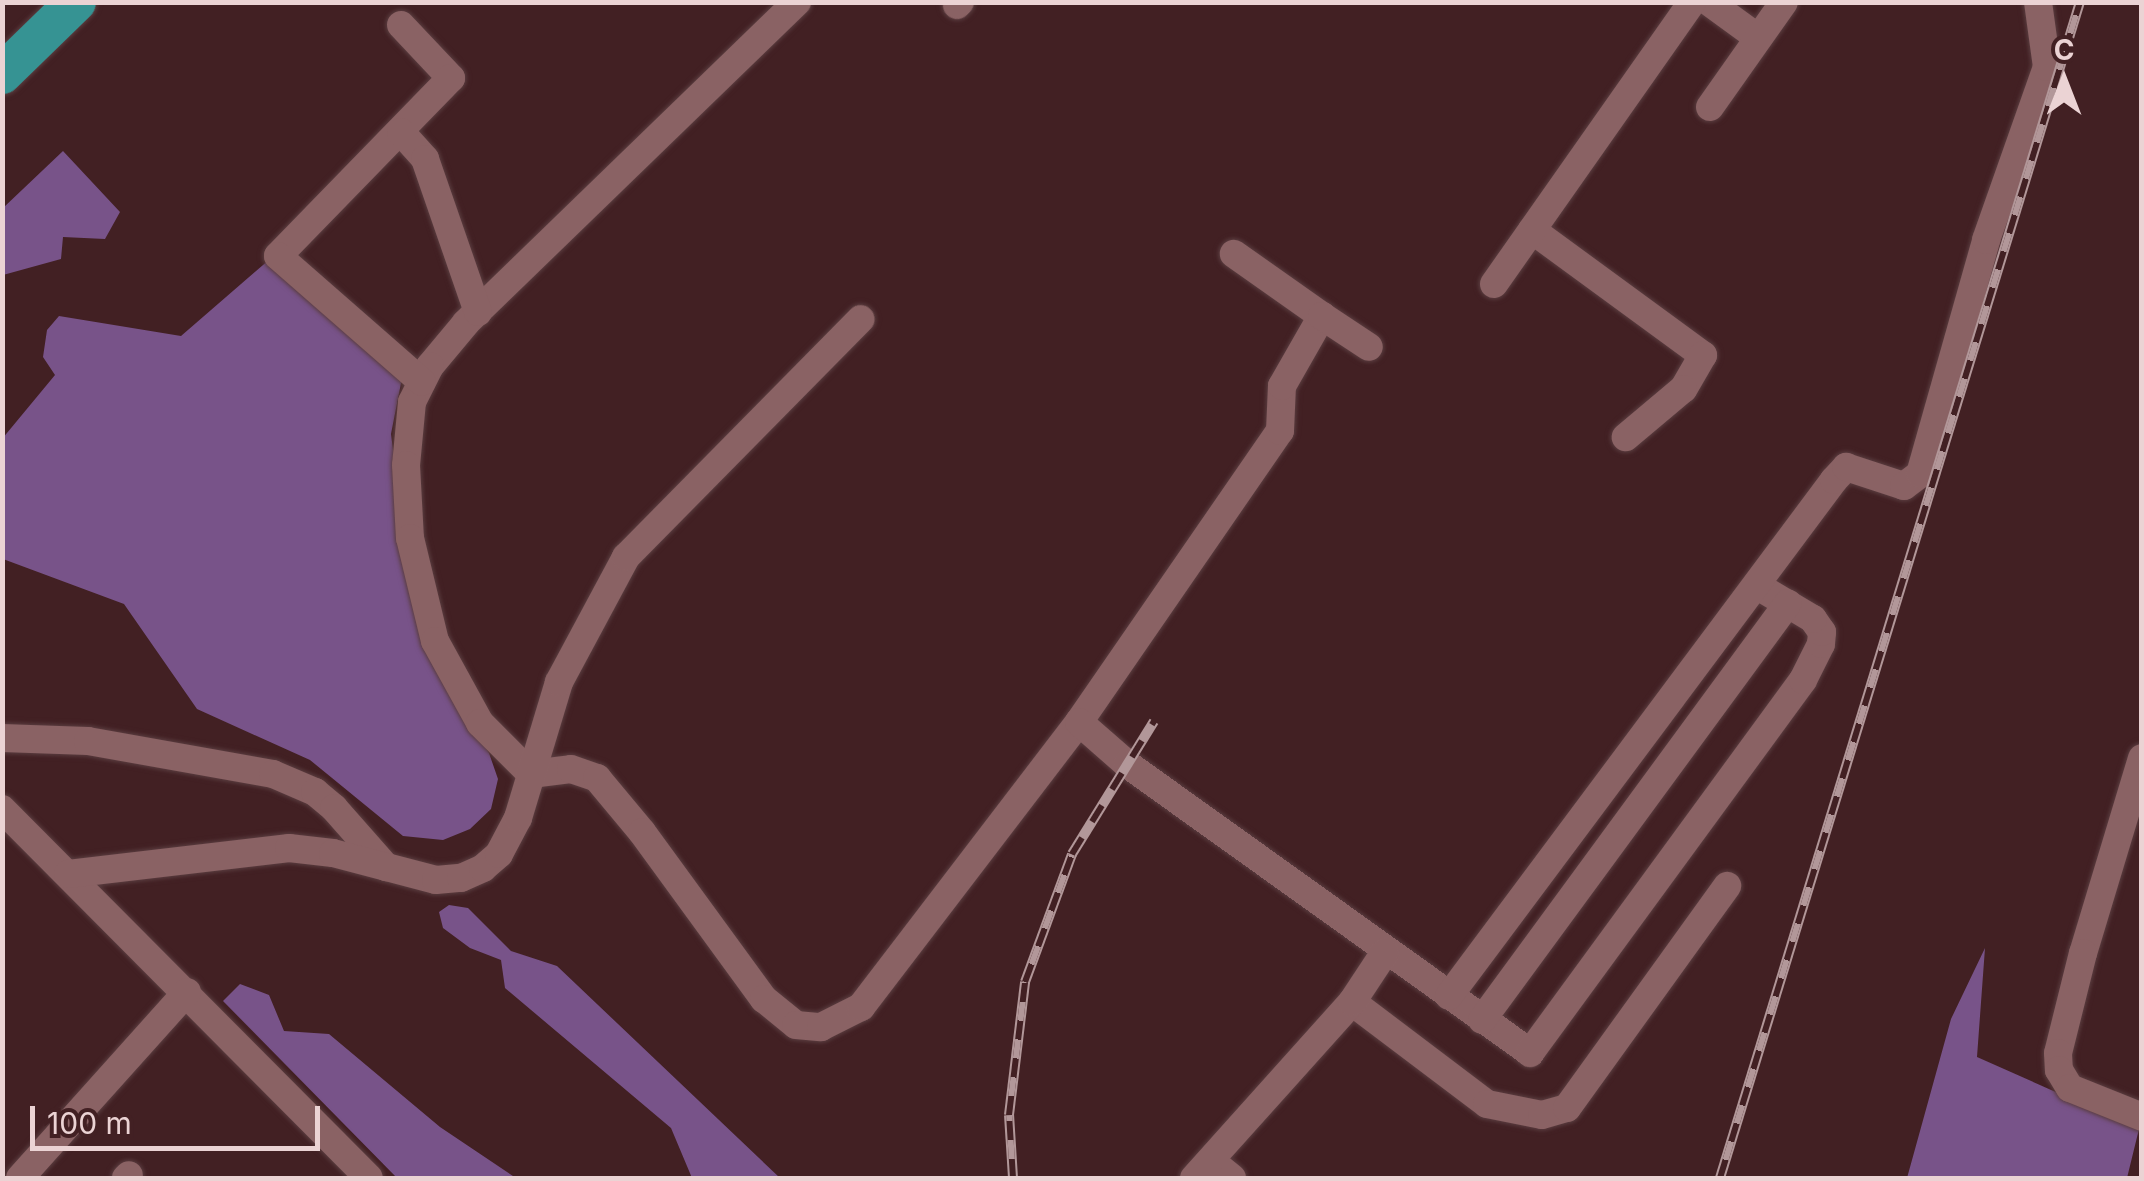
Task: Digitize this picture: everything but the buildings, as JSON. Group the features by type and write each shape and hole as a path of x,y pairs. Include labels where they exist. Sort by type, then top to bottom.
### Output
{"highway":[{"path":"2,74 76,2"}],"street":[{"path":"531,774 480,723 435,641 410,538 407,432 412,402 430,366 478,312 797,2"},
{"path":"1494,284 1692,2"},
{"path":"1709,2 1757,37"},
{"path":"1710,108 1784,2"},
{"path":"1449,996 1834,480 1846,467 1904,486 1920,474 1986,240 2047,67 2038,2"},
{"path":"401,25 451,78 278,256 422,382"},
{"path":"401,132 425,159 478,312"},
{"path":"1532,230 1703,355 1683,389 1626,437"},
{"path":"1234,254 1369,348"},
{"path":"531,774 571,769 597,778 642,832 764,999 796,1025 821,1027 862,1007 1079,722 1280,430 1282,386 1322,316"},
{"path":"68,874 289,848 333,853 436,880 461,878 482,868 498,854 518,818 559,682 626,557 861,320"},
{"path":"1079,722 1127,764 1530,1053 1803,680 1822,632 1813,618 1756,585"},
{"path":"1482,1020 1788,603"},
{"path":"2,738 88,741 273,774 324,800 386,867"},
{"path":"2142,758 2082,952 2058,1054 2059,1070 2070,1088 2142,1117"},
{"path":"2,809 369,1178"},
{"path":"1352,1002 1487,1104 1542,1115 1567,1108 1726,886"},
{"path":"1212,1173 1352,1002 1385,952"},
{"path":"20,1178 187,992"}],"shaded area":[{"path":"63,151 120,212 105,239 63,237 61,259 3,275 3,208"},
{"path":"270,259 403,373 391,434 403,529 470,726 489,753 498,779 491,809 470,829 443,840 403,836 310,760 197,709 124,604 3,559 2,439 55,375 43,357 47,330 59,316 181,336"},
{"path":"449,905 468,908 511,951 557,966 780,1178 692,1178 671,1128 505,988 501,960 470,948 443,928 439,912"},
{"path":"1985,948 1977,1057 2139,1129 2127,1178 1907,1178 1951,1019"},
{"path":"240,984 269,995 284,1031 329,1034 440,1127 516,1178 397,1178 223,1001"}],"railway":[{"path":"1720,1178 2080,2"},
{"path":"1013,1178 1009,1115 1025,982 1072,854 1154,721"}]}
